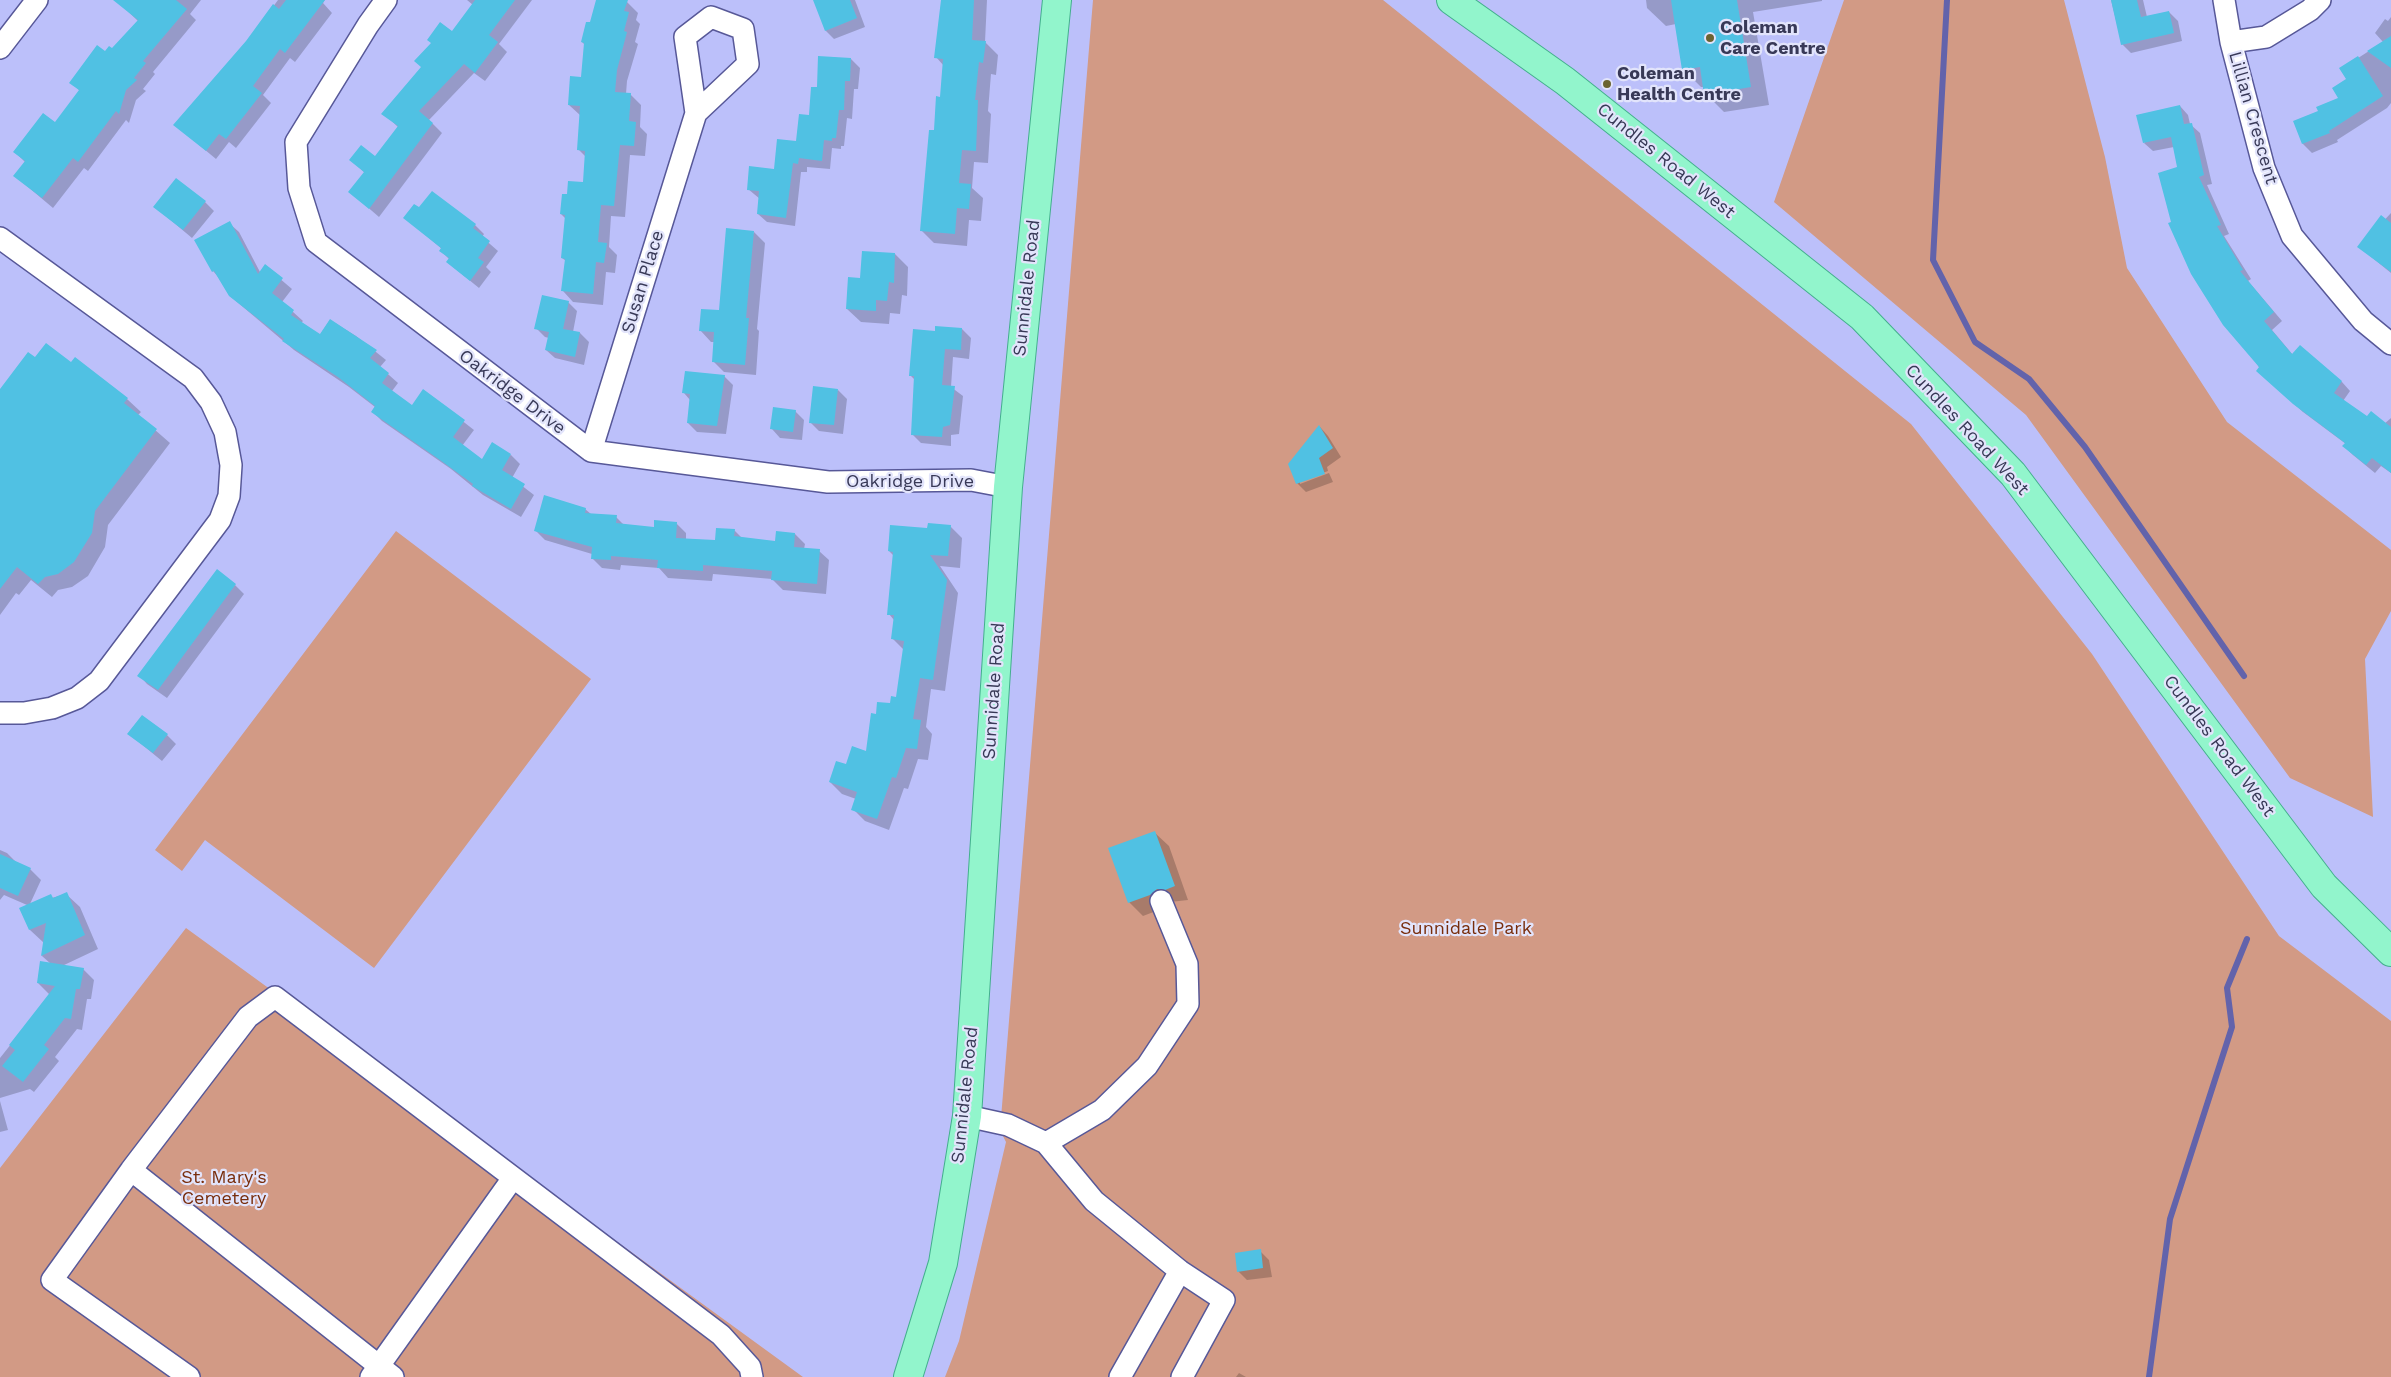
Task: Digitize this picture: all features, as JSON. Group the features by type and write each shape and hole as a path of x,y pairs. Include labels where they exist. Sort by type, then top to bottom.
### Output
{"main road":[{"name":"Sunnidale Road","path":"908,1377 943,1263 967,1116 1008,487 1057,0"},
{"name":"Cundles Road West","path":"1451,0 1570,84 1862,318 2013,474 2324,886 2391,952"}],"street":[{"path":"0,48 37,0"},
{"name":"Oakridge Drive","path":"386,0 368,25 296,142 299,188 316,242 591,451 828,482 971,480 1008,487"},
{"name":"Lillian Crescent","path":"2224,0 2231,42 2264,168 2292,236 2363,320 2391,344"},
{"path":"2231,42 2266,37 2310,10 2320,0"},
{"name":"Susan Place","path":"591,451 696,113"},
{"path":"0,238 192,378 211,402 225,432 231,465 229,496 220,520 98,681 77,698 52,708 24,713 0,713"},
{"path":"1046,1143 1102,1110 1147,1066 1188,1004 1187,964 1161,901"},
{"path":"189,1377 52,1280 131,1170 248,1017 275,997 721,1335 750,1367 752,1377"},
{"path":"967,1116 1008,1125 1046,1143 1094,1201 1180,1271 1224,1300 1182,1377"},
{"path":"131,1170 381,1373 513,1178"},
{"path":"1120,1377 1180,1271"}],"green space":[{"name":"Sunnidale Park","path":"1093,0 1383,0 1911,424 2092,654 2279,936 2391,1021 2391,1377 945,1377 959,1341 1006,1142 1000,1130"},
{"path":"1844,0 2064,0 2105,157 2127,268 2227,422 2391,550 2391,611 2365,659 2373,817 2290,778 2026,415 1774,202"},
{"path":"396,531 591,679 374,968 205,840 182,871 155,850"},
{"name":"St. Mary's Cemetery","path":"186,928 803,1377 0,1377 0,1168"}],"building":[{"path":"113,0 176,0 187,9 143,61 146,63 134,78 137,80 126,90 119,114 116,111 78,162 73,158 42,198 13,176 25,161 13,152 43,113 55,122 79,90 69,83 97,45 105,51 109,46 112,48 138,20"},
{"path":"286,0 325,0 285,53 280,49 253,86 262,93 226,139 219,134 206,151 173,125 246,41 273,4 279,9"},
{"path":"475,0 515,0 489,35 498,42 475,73 464,64 419,111 433,123 369,209 348,192 364,172 349,160 361,145 375,156 398,126 381,114 421,67 414,61 431,43 427,40 440,22 452,31"},
{"path":"596,0 628,0 624,11 629,12 624,31 627,32 617,70 615,92 631,93 629,121 636,122 634,146 620,145 614,206 601,205 598,242 607,243 604,263 596,262 593,294 561,291 565,259 561,258 565,215 560,214 562,194 567,194 568,181 583,182 585,151 577,150 580,106 568,105 570,76 581,77 584,43 581,42 586,22 590,22"},
{"path":"813,0 850,0 857,18 825,31"},
{"path":"941,0 974,0 972,40 986,41 983,63 979,62 975,100 978,100 976,151 962,150 959,183 971,184 969,209 957,208 955,234 920,231 929,130 934,130 936,96 940,97 943,59 934,58"},
{"name":"Coleman Care Centre","path":"1671,0 1737,0 1751,87 1704,95 1700,67 1682,70"},
{"path":"2111,0 2137,0 2141,17 2169,11 2174,33 2121,45"},
{"path":"2391,36 2391,68 2367,51"},
{"path":"818,56 851,58 850,81 845,81 844,110 839,110 836,138 832,138 832,141 824,140 822,161 799,158 798,164 793,163 786,218 757,214 759,191 747,190 749,166 774,169 777,139 796,141 799,114 809,115 811,87 817,87"},
{"path":"2358,56 2383,96 2329,131 2330,133 2302,144 2293,121 2318,111 2316,107 2338,98 2332,88 2346,79 2339,68"},
{"path":"2180,105 2184,124 2192,123 2204,175 2199,177 2221,225 2217,226 2243,270 2240,271 2274,312 2264,321 2292,354 2300,345 2342,381 2334,393 2367,416 2371,411 2391,427 2391,473 2372,458 2366,465 2342,446 2345,443 2293,404 2256,371 2259,367 2223,325 2191,274 2168,223 2171,222 2158,173 2177,167 2171,137 2143,143 2136,115"},
{"path":"176,178 206,201 183,230 153,207"},
{"path":"432,191 476,224 473,228 490,241 478,258 484,262 470,281 446,262 449,258 439,251 441,248 403,218 414,204 419,207"},
{"path":"2381,215 2391,223 2391,272 2357,247"},
{"path":"230,221 258,274 265,264 283,278 272,293 294,310 291,315 320,334 330,319 377,350 370,358 389,373 382,383 412,405 423,389 465,420 453,437 482,459 492,442 511,454 502,470 525,484 511,509 472,486 473,484 371,412 375,406 338,377 282,341 284,339 229,296 214,271 212,272 194,240"},
{"path":"726,228 754,231 746,318 749,318 745,365 712,362 714,332 699,331 701,309 719,310"},
{"path":"862,251 895,253 894,283 889,282 887,301 876,300 876,311 846,309 848,277 860,278"},
{"path":"542,295 569,301 563,329 580,332 575,357 545,350 549,332 534,329"},
{"path":"935,326 962,328 961,350 945,349 942,385 955,386 950,425 943,427 942,437 911,435 914,376 909,376 913,329 935,331"},
{"path":"46,343 71,362 75,357 128,398 124,403 157,429 95,511 92,533 74,562 58,574 45,577 38,584 17,567 0,589 0,389 28,352 35,357"},
{"path":"685,371 725,375 717,426 687,423 690,394 682,393"},
{"path":"813,386 838,389 834,425 809,423"},
{"path":"773,407 796,410 793,432 770,429"},
{"path":"1319,425 1333,448 1319,458 1325,474 1296,484 1288,464"},
{"path":"544,495 586,508 585,513 617,515 616,523 654,527 654,520 677,522 676,538 715,540 716,528 735,529 734,536 775,541 776,531 795,533 794,547 820,549 817,584 771,580 772,571 703,565 703,571 657,568 658,560 611,556 611,560 591,559 592,547 534,531"},
{"path":"928,523 951,525 948,556 930,555 947,580 933,680 920,678 913,719 921,720 917,749 906,748 896,778 892,777 877,819 851,810 857,792 829,782 836,761 846,764 852,746 866,751 871,713 876,714 877,702 890,703 891,696 896,697 904,641 891,639 894,615 887,615 893,552 888,551 890,525 927,528"},
{"path":"217,569 236,584 158,690 137,676"},
{"path":"142,715 168,734 153,753 127,734"},
{"path":"1155,831 1175,886 1165,890 1157,889 1150,895 1128,903 1108,848"},
{"path":"0,854 31,868 18,896 0,888"},
{"path":"67,892 85,935 41,956 46,923 29,930 19,908 51,894 53,898"},
{"path":"40,961 84,968 80,989 76,989 71,1019 65,1018 44,1045 49,1049 23,1082 2,1066 15,1050 9,1045 55,986 37,983"},
{"path":"1261,1249 1263,1268 1237,1272 1235,1253"}],"waterway":[{"path":"1947,0 1933,260 1975,342 2029,379 2085,447 2244,676"},
{"path":"2149,1377 2170,1219 2232,1027 2227,988 2247,939"}],"place":[{"name":"Coleman Care Centre","path":"1710,38"},
{"name":"Coleman Health Centre","path":"1607,84"}]}
